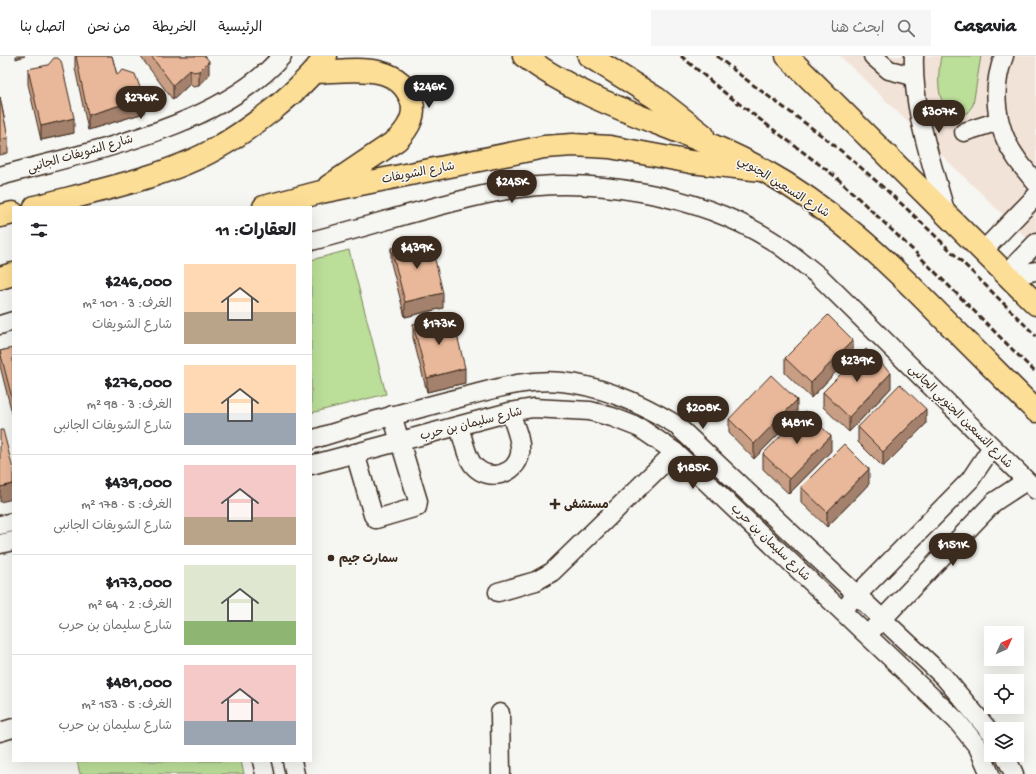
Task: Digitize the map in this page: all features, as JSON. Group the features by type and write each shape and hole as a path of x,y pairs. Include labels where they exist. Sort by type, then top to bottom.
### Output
{"main road":[{"name":"شارع التسعين الجنوبي","path":"524,56 553,76 608,105 719,147 764,170 807,197 845,224 884,258 1036,411"},
{"path":"589,56 656,98 719,147"},
{"path":"787,56 1036,304"},
{"path":"39,206 140,178 180,165 216,149 250,128 321,64 389,74 401,82 409,92 413,105 412,119 406,131 397,140 321,192"},
{"name":"شارع الشويفات","path":"268,206 321,192 544,147 574,145 610,147 691,162 764,170"},
{"path":"0,216 12,213"},
{"path":"0,278 12,274"}],"street":[{"name":"شارع الشويفات الجانبى","path":"0,176 136,138 177,124 241,92 272,67 282,56"},
{"path":"873,56 889,70 913,76"},
{"path":"914,56 913,76 924,135 946,214"},
{"path":"1004,56 997,82 996,100 999,121 1008,145 1015,157 1036,183"},
{"path":"964,132 999,121"},
{"name":"شارع التسعين الجنوبي الجانبى","path":"312,241 478,196 537,186 568,185 628,189 716,213 745,225 772,240 812,270 1031,486"},
{"path":"983,251 1036,196"},
{"path":"1007,275 1036,243"},
{"path":"1007,275 1036,270"},
{"path":"0,325 12,321"},
{"name":"شارع سليمان بن حرب","path":"312,440 392,415 511,384 535,381 561,382 586,386 632,400 675,424 944,677 984,722"},
{"name":"شارع سليمان بن حرب","path":"312,465 510,412 533,408 590,411 640,428 675,452 957,721 978,747 990,774"},
{"path":"459,426 474,465 481,472 491,475 501,474 513,466 520,453 520,443 510,412"},
{"path":"355,453 373,515 376,518 415,509 418,504 392,415"},
{"path":"842,611 970,480 992,447"},
{"path":"498,592 536,581 552,572 675,452"},
{"path":"867,635 994,502 1031,486"},
{"path":"0,525 12,522"},
{"path":"0,544 12,541"},
{"path":"500,713 501,774"},
{"path":"0,732 12,728"},
{"path":"262,762 265,774"},
{"path":"292,762 295,774"},
{"path":"1008,762 1014,774"}],"shaded area":[{"path":"840,56 1036,56 1036,247"}],"green space":[{"path":"941,56 981,56 973,105 967,113 956,113 948,110 943,103 939,85"},
{"path":"349,250 386,394 312,413 312,260"},
{"path":"77,762 241,762 244,774 80,774"}],"building":[{"path":"76,56 112,56 117,75 123,70 135,74 144,98 88,115"},
{"path":"151,56 205,56 209,61 199,71 193,72 190,69 173,85"},
{"path":"54,58 58,58 61,61 74,118 41,126 28,69 48,65"},
{"path":"0,97 8,138 0,140"},
{"path":"430,239 443,293 405,302 391,248"},
{"path":"452,314 465,368 427,378 413,324"},
{"path":"828,315 853,340 811,383 785,358"},
{"path":"12,348 12,398 0,351"},
{"path":"866,349 891,373 849,417 823,392"},
{"path":"771,375 797,400 754,444 729,419"},
{"path":"900,384 926,409 883,452 858,427"},
{"path":"805,411 831,436 789,479 763,454"},
{"path":"0,430 3,430 12,465 12,484 0,487"},
{"path":"844,444 869,469 827,512 801,487"}],"railway":[{"path":"681,56 725,93 836,177 915,252 1036,373"},
{"path":"717,56 750,83 836,146 900,202 1036,336"}],"place":[{"name":"مستشفى","path":"555,504"},
{"name":"سمارت جيم","path":"331,558"}]}
